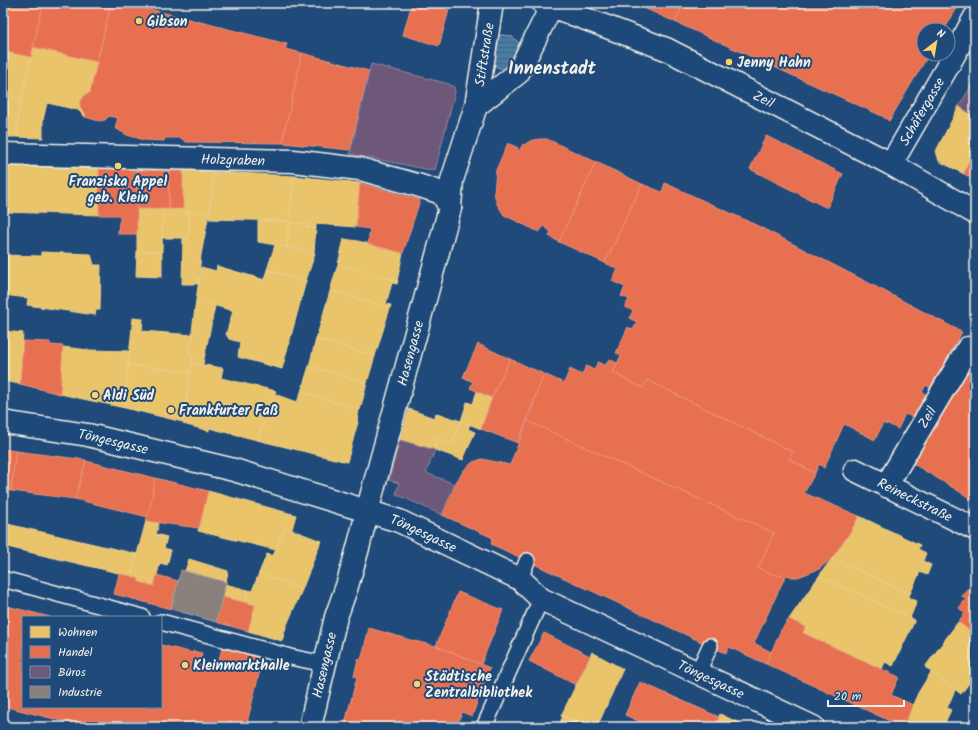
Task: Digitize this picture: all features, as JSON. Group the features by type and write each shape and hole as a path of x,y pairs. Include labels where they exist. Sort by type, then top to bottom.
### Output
{"street":[{"name":"Stiftstraße","path":"476,106 492,3"},
{"path":"476,106 518,73 549,4"},
{"name":"Zeil","path":"549,4 666,49 891,164 975,213"},
{"name":"Schäfergasse","path":"891,164 975,17"},
{"name":"Hasengasse","path":"310,727 336,617 347,586 368,512 450,208 452,180 476,106"},
{"name":"Holzgraben","path":"3,154 293,161 360,169 442,193 450,208"},
{"name":"Zeil","path":"886,486 968,348"},
{"name":"Töngesgasse","path":"3,422 88,435 234,470 399,521 524,570 542,599 813,727"},
{"name":"Reineckstraße","path":"855,470 975,529"}],"lane":[{"path":"3,579 138,616"},
{"path":"484,727 542,599"},
{"path":"162,622 290,657 325,664"},
{"path":"698,672 710,646"}],"water":[{"path":"501,35 513,38 521,47 512,68 500,68 495,66 490,61 494,38"}],"building: Wohnen":[{"path":"33,47 97,62 90,93 85,95 80,102 80,108 86,114 85,117 78,110 47,103 43,120 43,138 17,137 18,114"},
{"path":"3,51 31,57 21,99 3,95"},
{"path":"975,78 975,91 970,88"},
{"path":"3,95 21,99 18,114 17,137 3,137"},
{"path":"959,106 975,117 975,146 964,174 939,161 936,151"},
{"path":"3,166 99,169 99,215 3,212"},
{"path":"183,171 214,172 209,213 183,212"},
{"path":"214,172 294,176 290,221 209,219"},
{"path":"294,176 360,183 356,227 316,224 316,228 307,228 307,224 289,223"},
{"path":"137,209 163,209 162,252 137,251"},
{"path":"163,209 183,209 183,212 189,212 190,219 188,238 162,238"},
{"path":"189,212 209,213 201,255 198,284 182,284 183,238 188,238 190,219"},
{"path":"258,221 290,221 287,247 258,242"},
{"path":"289,223 307,224 307,228 316,228 314,252 287,247"},
{"path":"344,239 358,241 403,253 397,281 338,264"},
{"path":"275,245 315,253 306,281 268,270 265,280 264,279"},
{"path":"137,251 162,252 162,277 136,276"},
{"path":"41,252 91,254 94,265 101,265 100,310 96,310 95,315 27,305 28,298 3,295 3,255 41,256"},
{"path":"338,264 398,281 397,284 392,283 386,304 391,305 390,308 330,291"},
{"path":"217,266 265,280 268,270 306,281 282,369 238,357 240,342 229,339 226,334 233,311 196,300 201,267 216,271"},
{"path":"330,291 390,308 375,356 316,339"},
{"path":"196,300 215,306 203,364 192,363 193,356 189,355"},
{"path":"133,318 143,319 142,331 193,335 189,355 193,356 190,372 128,365"},
{"path":"3,331 23,333 20,384 3,381"},
{"path":"316,339 375,356 367,383 309,366"},
{"path":"63,347 89,350 129,351 125,408 60,394"},
{"path":"192,363 223,368 221,378 276,391 257,440 209,428 209,431 183,424"},
{"path":"128,365 190,372 183,422 125,408"},
{"path":"309,366 367,383 360,410 301,392"},
{"path":"477,391 492,398 481,429 461,421 467,402 473,404"},
{"path":"301,392 359,410 358,422 347,462 257,440 274,394 297,402"},
{"path":"409,409 434,418 436,413 461,421 452,444 436,438 435,450 400,440"},
{"path":"461,421 470,424 468,429 475,432 463,460 435,450 436,438 452,444"},
{"path":"208,491 296,515 292,529 285,527 276,550 198,531"},
{"path":"859,516 920,545 918,549 926,553 923,561 931,565 927,575 920,572 910,594 832,558 851,531"},
{"path":"146,521 159,523 156,534 167,537 164,548 171,550 167,565 160,563 154,586 139,582 139,579 131,576"},
{"path":"3,523 137,554 131,576 3,546"},
{"path":"285,527 321,541 302,590 259,573 267,554 273,556"},
{"path":"832,558 910,594 908,597 917,601 910,618 819,576"},
{"path":"189,559 228,571 226,582 185,571"},
{"path":"259,573 302,590 286,627 282,641 248,631 255,605 245,603 248,590 252,591"},
{"path":"819,576 915,620 893,666 885,662 882,669 803,633 805,627 789,619"},
{"path":"225,584 248,590 245,603 222,597"},
{"path":"958,622 975,634 975,675 961,694 925,667"},
{"path":"592,652 623,669 597,727 586,727 561,716"},
{"path":"931,672 955,690 947,708 951,710 943,727 903,727 918,693"},
{"path":"720,714 737,722 749,727 715,727"},
{"path":"563,716 586,727 558,727"}],"building: Handel":[{"path":"3,3 43,3 31,57 3,51"},
{"path":"43,3 111,4 97,62 33,47"},
{"path":"126,3 287,44 285,49 302,53 285,127 283,143 186,142 181,138 165,138 164,141 144,140 127,135 115,128 118,118 109,116 105,120 99,121 85,117 86,114 80,108 80,102 85,95 90,93 111,4 125,8"},
{"path":"412,3 423,3 449,10 439,46 403,35"},
{"path":"633,3 684,3 675,22"},
{"path":"684,3 960,3 949,22 916,22 916,62 924,62 889,121 882,116 675,22"},
{"path":"302,53 369,71 350,150 283,143 285,127"},
{"path":"766,136 843,174 827,208 750,169"},
{"path":"547,139 596,162 559,242 549,236 551,232 544,226 539,232 504,215 497,204 494,193 496,170 508,143 518,148 517,150 519,151 523,144 524,145 530,141"},
{"path":"975,146 975,180 964,174"},
{"path":"596,162 642,184 605,263 559,242"},
{"path":"99,169 137,170 137,234 118,234 120,215 99,215"},
{"path":"137,170 169,171 169,209 137,209"},
{"path":"169,171 183,171 183,209 169,209"},
{"path":"360,183 420,200 403,253 368,244 370,229 356,227"},
{"path":"665,183 754,224 962,332 930,388 926,385 922,392 928,396 915,418 905,414 898,429 883,423 875,440 844,424 824,468 819,464 815,473 789,459 793,452 647,380 643,388 613,373 621,355 616,353 628,327 633,330 637,322 629,318 633,311 625,307 629,299 621,296 625,287 612,281 618,269 605,263 642,184 662,192"},
{"path":"23,341 50,342 50,345 63,346 60,394 20,384"},
{"path":"478,344 510,359 492,398 470,388 473,382 463,377"},
{"path":"975,358 975,501 912,463"},
{"path":"510,359 544,374 518,443 481,429 492,398"},
{"path":"609,359 617,363 613,373 643,388 647,380 793,452 789,459 815,473 804,493 859,516 851,531 832,558 819,569 798,577 787,575 785,577 769,573 758,568 774,533 527,421 544,374 564,383 570,369 582,375 586,366 594,370 598,362 605,366"},
{"path":"527,421 774,533 758,568 769,573 785,577 754,643 771,652 766,664 729,647 726,653 710,646 491,544 493,538 442,515 455,484 464,470 473,462 482,459 510,465"},
{"path":"3,449 16,451 11,491 3,490"},
{"path":"16,451 86,460 75,499 11,491"},
{"path":"86,461 155,478 148,517 75,499"},
{"path":"155,478 208,491 199,528 146,521 150,509"},
{"path":"119,574 131,576 139,579 139,582 154,586 157,575 178,581 171,609 114,594"},
{"path":"975,586 975,634 958,622 965,613 959,608 966,599 962,596 968,588 971,591"},
{"path":"458,592 503,610 481,664 436,646"},
{"path":"222,597 255,605 248,631 216,622"},
{"name":"Kleinmarkthalle","path":"3,605 46,616 22,616 22,708 162,708 162,645 193,653 193,651 202,653 200,663 217,667 222,648 263,658 246,727 86,727 3,706"},
{"path":"789,619 805,627 803,633 899,677 891,695 913,705 903,727 766,664 781,630"},
{"path":"369,628 436,646 490,668 472,716 462,712 456,727 344,727 357,677 354,676 358,659 361,660"},
{"path":"544,633 590,656 576,685 529,661"},
{"path":"640,682 719,717 715,727 652,727 625,715"}],"building: Büros":[{"path":"371,64 449,84 454,87 455,92 435,170 350,154"},
{"path":"970,88 975,91 975,117 959,106"},
{"path":"400,440 435,450 426,473 455,484 442,515 396,494 399,483 389,480"}],"building: Industrie":[{"path":"181,570 226,582 216,622 171,609"}],"place":[{"name":"Gibson","path":"139,21"},
{"name":"Jenny Hahn","path":"729,62"},
{"name":"Franziska Appel geb. Klein","path":"118,166"},
{"name":"Aldi Süd","path":"95,395"},
{"name":"Frankfurter Faß","path":"171,410"},
{"name":"Kleinmarkthalle","path":"185,665"},
{"name":"Städtische Zentralbibliothek","path":"417,684"}],"district":[{"name":"Innenstadt","path":"552,68"}]}
